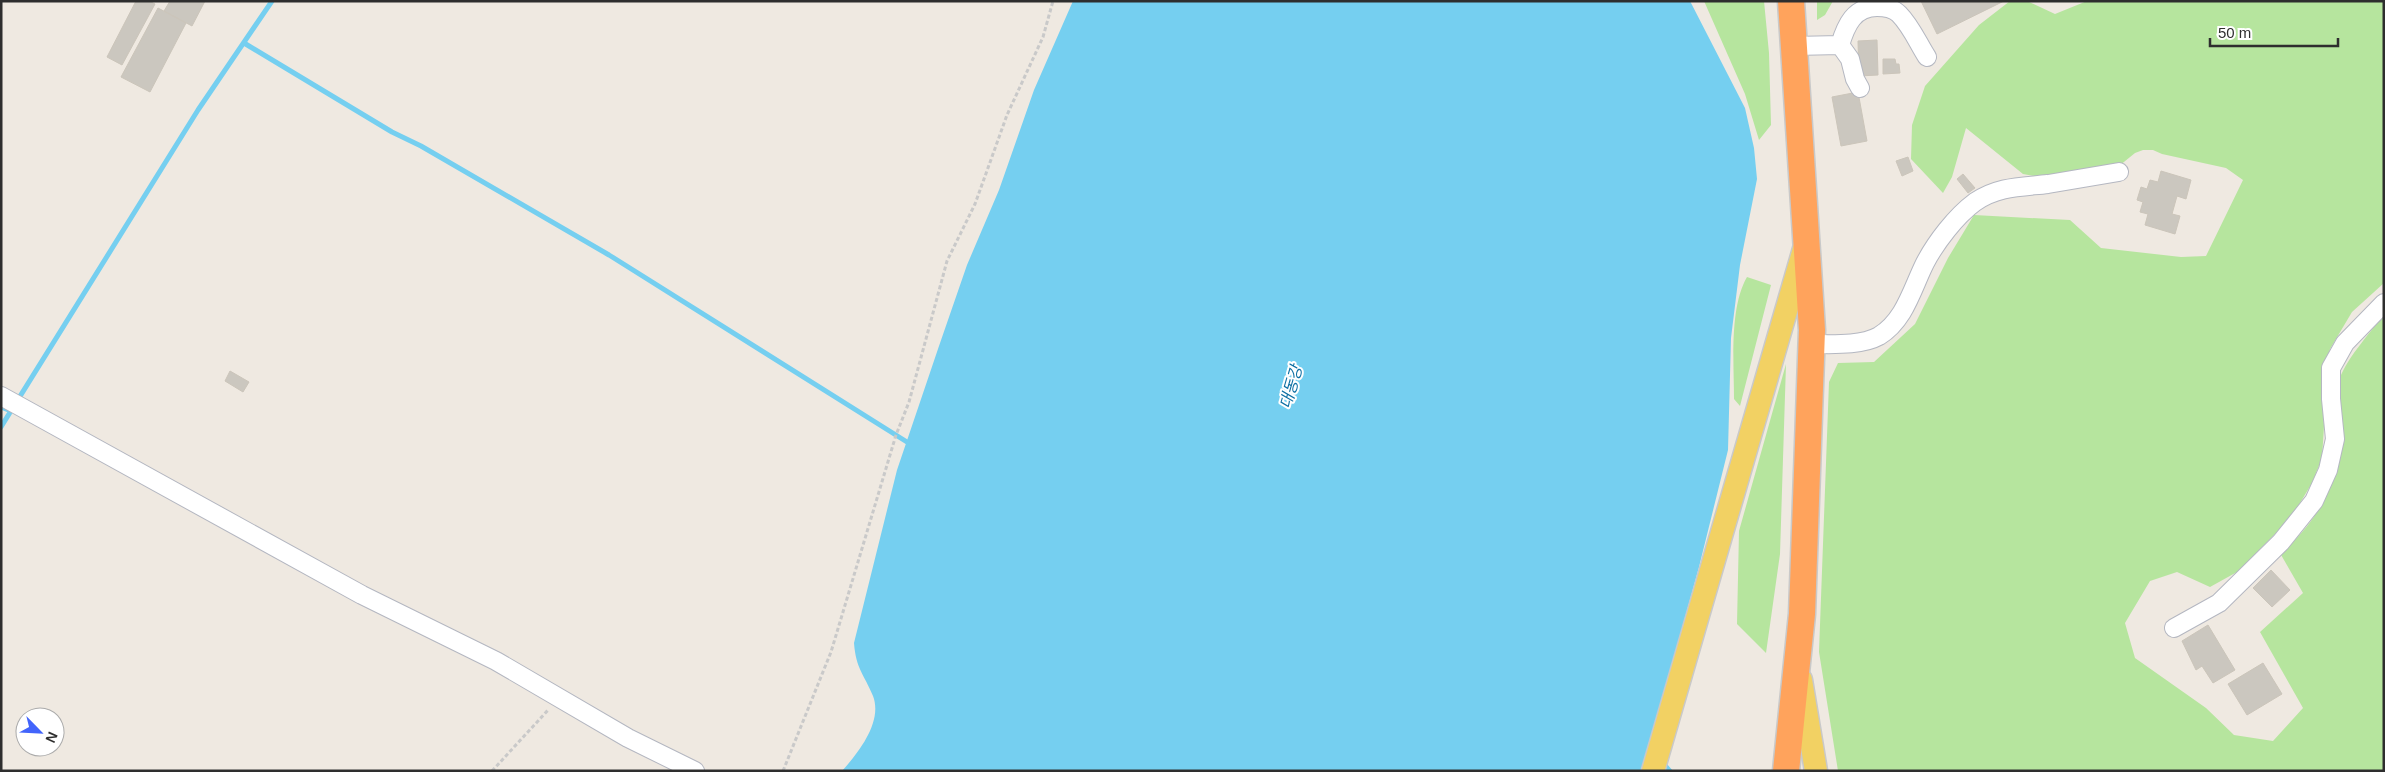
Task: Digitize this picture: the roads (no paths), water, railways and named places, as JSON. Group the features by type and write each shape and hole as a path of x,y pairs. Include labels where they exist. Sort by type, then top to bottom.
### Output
{"highway":[{"path":"1786,771 1802,614 1812,337 1792,1"}],"main road":[{"path":"1653,771 1806,244"},
{"path":"1797,653 1816,771"}],"street":[{"path":"1840,45 1846,27 1854,16 1867,7 1884,6 1898,12 1927,57"},
{"path":"1794,46 1840,45"},
{"path":"1840,45 1850,59 1855,79 1860,88"},
{"path":"1812,337 1859,342 1878,336 1888,329 1906,307 1936,246 1974,202 1987,195 2020,185 2052,183 2119,172"},
{"path":"2174,628 2219,603 2281,542 2314,501 2328,470 2335,439 2330,400 2331,368 2345,343 2384,303"},
{"path":"1,396 354,590 472,649 628,738 695,771"}],"water":[{"name":"대동강","path":"1073,1 1690,1 1745,108 1754,148 1757,179 1740,265 1731,338 1728,450 1699,567 1650,744 1673,771 842,771 867,736 875,716 873,696 859,665 854,643 897,470 967,265 999,190 1034,90"}],"waterway":[{"path":"1,427 198,110 272,1"},
{"path":"244,43 392,132 421,146 609,255 907,442"},
{"path":"1,407 11,411"}]}
